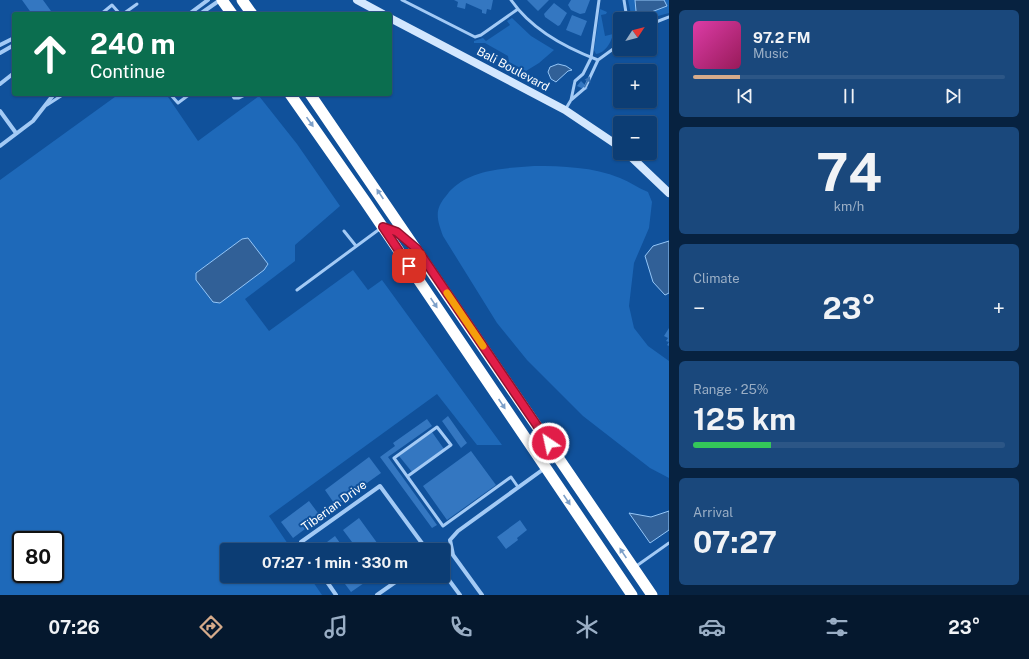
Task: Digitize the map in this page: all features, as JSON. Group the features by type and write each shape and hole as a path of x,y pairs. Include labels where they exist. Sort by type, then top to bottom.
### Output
{"highway":[{"path":"221,0 230,12"},
{"path":"238,0 247,7"},
{"path":"291,96 383,227 632,595"},
{"path":"311,96 652,595"},
{"path":"365,201 382,214 390,218 396,218"},
{"path":"383,227 397,232 417,249"},
{"path":"528,443 545,455 550,457 557,456"},
{"path":"545,468 556,470 573,479"}],"street":[{"path":"192,12 208,0"},
{"path":"203,12 221,0"},
{"path":"357,0 379,12"},
{"name":"Bali Boulevard","path":"392,19 565,110 613,142"},
{"path":"0,45 12,39"},
{"path":"0,53 12,46"},
{"path":"0,84 12,75"},
{"path":"0,146 32,121 53,96"},
{"path":"0,111 16,133"},
{"path":"634,160 669,193"},
{"path":"482,595 452,555 450,540 458,531 545,468"},
{"name":"Tiberian Drive","path":"302,543 380,486 422,543"},
{"path":"450,581 460,595"},
{"path":"328,583 336,595"},
{"path":"377,595 394,583"}],"lane":[{"path":"402,0 475,37 518,9"},
{"path":"511,0 518,9 544,32 591,58 598,60"},
{"path":"571,100 575,81 583,74 591,58 599,0"},
{"path":"624,0 626,12"},
{"path":"126,12 137,4"},
{"path":"103,12 112,5 118,12"},
{"path":"657,22 669,17"},
{"path":"565,110 571,100 584,88 598,60 613,49"},
{"path":"46,105 61,96"},
{"path":"172,96 178,103 187,96"},
{"path":"233,96 234,98 239,98 243,96"},
{"path":"297,290 383,227"},
{"path":"344,231 356,246"},
{"path":"408,476 451,445 437,427 394,458 443,526 511,477 518,487"},
{"path":"633,568 668,545"}],"shaded area":[{"path":"628,0 669,0 669,13 657,16 657,12 631,12"},
{"path":"635,0 664,0 667,6 651,12 636,11"},
{"path":"600,9 607,12 606,14 601,15 605,36 613,34 611,41 602,52 596,54 594,50"},
{"path":"512,18 531,36 554,50 539,63 526,71 509,62 508,56 485,43 474,43 474,41 483,38 486,41 510,25 507,21"},
{"path":"558,64 566,66 572,70 568,71 556,82 551,79 548,72 550,67"},
{"path":"116,96 167,96 198,141 259,96 297,144 340,206 295,245 295,261 245,299 269,331 353,270 368,290 382,280 502,445 477,445 437,394 269,516 287,543 220,543 220,583 314,583 322,595 0,595 0,180"},
{"path":"534,166 567,167 599,171 620,178 648,192 652,202 649,228 634,263 629,306 634,328 648,346 669,361 669,478 650,468 583,416 527,360 497,323 443,236 438,220 438,210 442,201 460,182 480,173 501,169"},
{"path":"248,238 268,264 264,270 220,303 213,302 196,280 196,273 242,239"},
{"path":"669,241 669,293 665,295 653,282 645,256 653,246"},
{"path":"669,511 669,530 650,543 629,513 651,517"}],"building":[{"path":"22,0 43,0 51,11 50,12 31,12"},
{"path":"454,0 493,0 491,10 487,9 486,14 482,13 482,10 466,3 465,9 457,7 458,2"},
{"path":"527,0 549,0 538,11"},
{"path":"571,0 590,0 585,13 580,14 571,10 568,5"},
{"path":"554,3 567,13 558,26 545,17 544,14"},
{"path":"572,15 587,21 581,36 566,30"},
{"path":"581,81 588,88 586,90 577,86"},
{"path":"669,328 669,342 666,341 668,338 664,336"},
{"path":"448,416 467,443 461,448 442,421"},
{"path":"427,419 432,426 388,457 437,525 432,528 380,457 395,446 393,443"},
{"path":"432,432 444,449 412,472 399,456"},
{"path":"471,451 496,485 447,520 423,486"},
{"path":"369,457 381,473 360,488 358,486 355,488 357,490 336,506 325,490"},
{"path":"309,501 321,517 293,538 281,522"},
{"path":"359,518 377,543 353,543 343,530"},
{"path":"520,520 527,530 517,538 518,540 506,549 497,537"},
{"path":"335,536 340,543 326,543"},
{"path":"344,583 364,583 351,592"}],"slow traffic":[{"path":"447,293 483,346"}],"route":[{"path":"409,266 383,227 397,232 417,249 549,443"}]}
